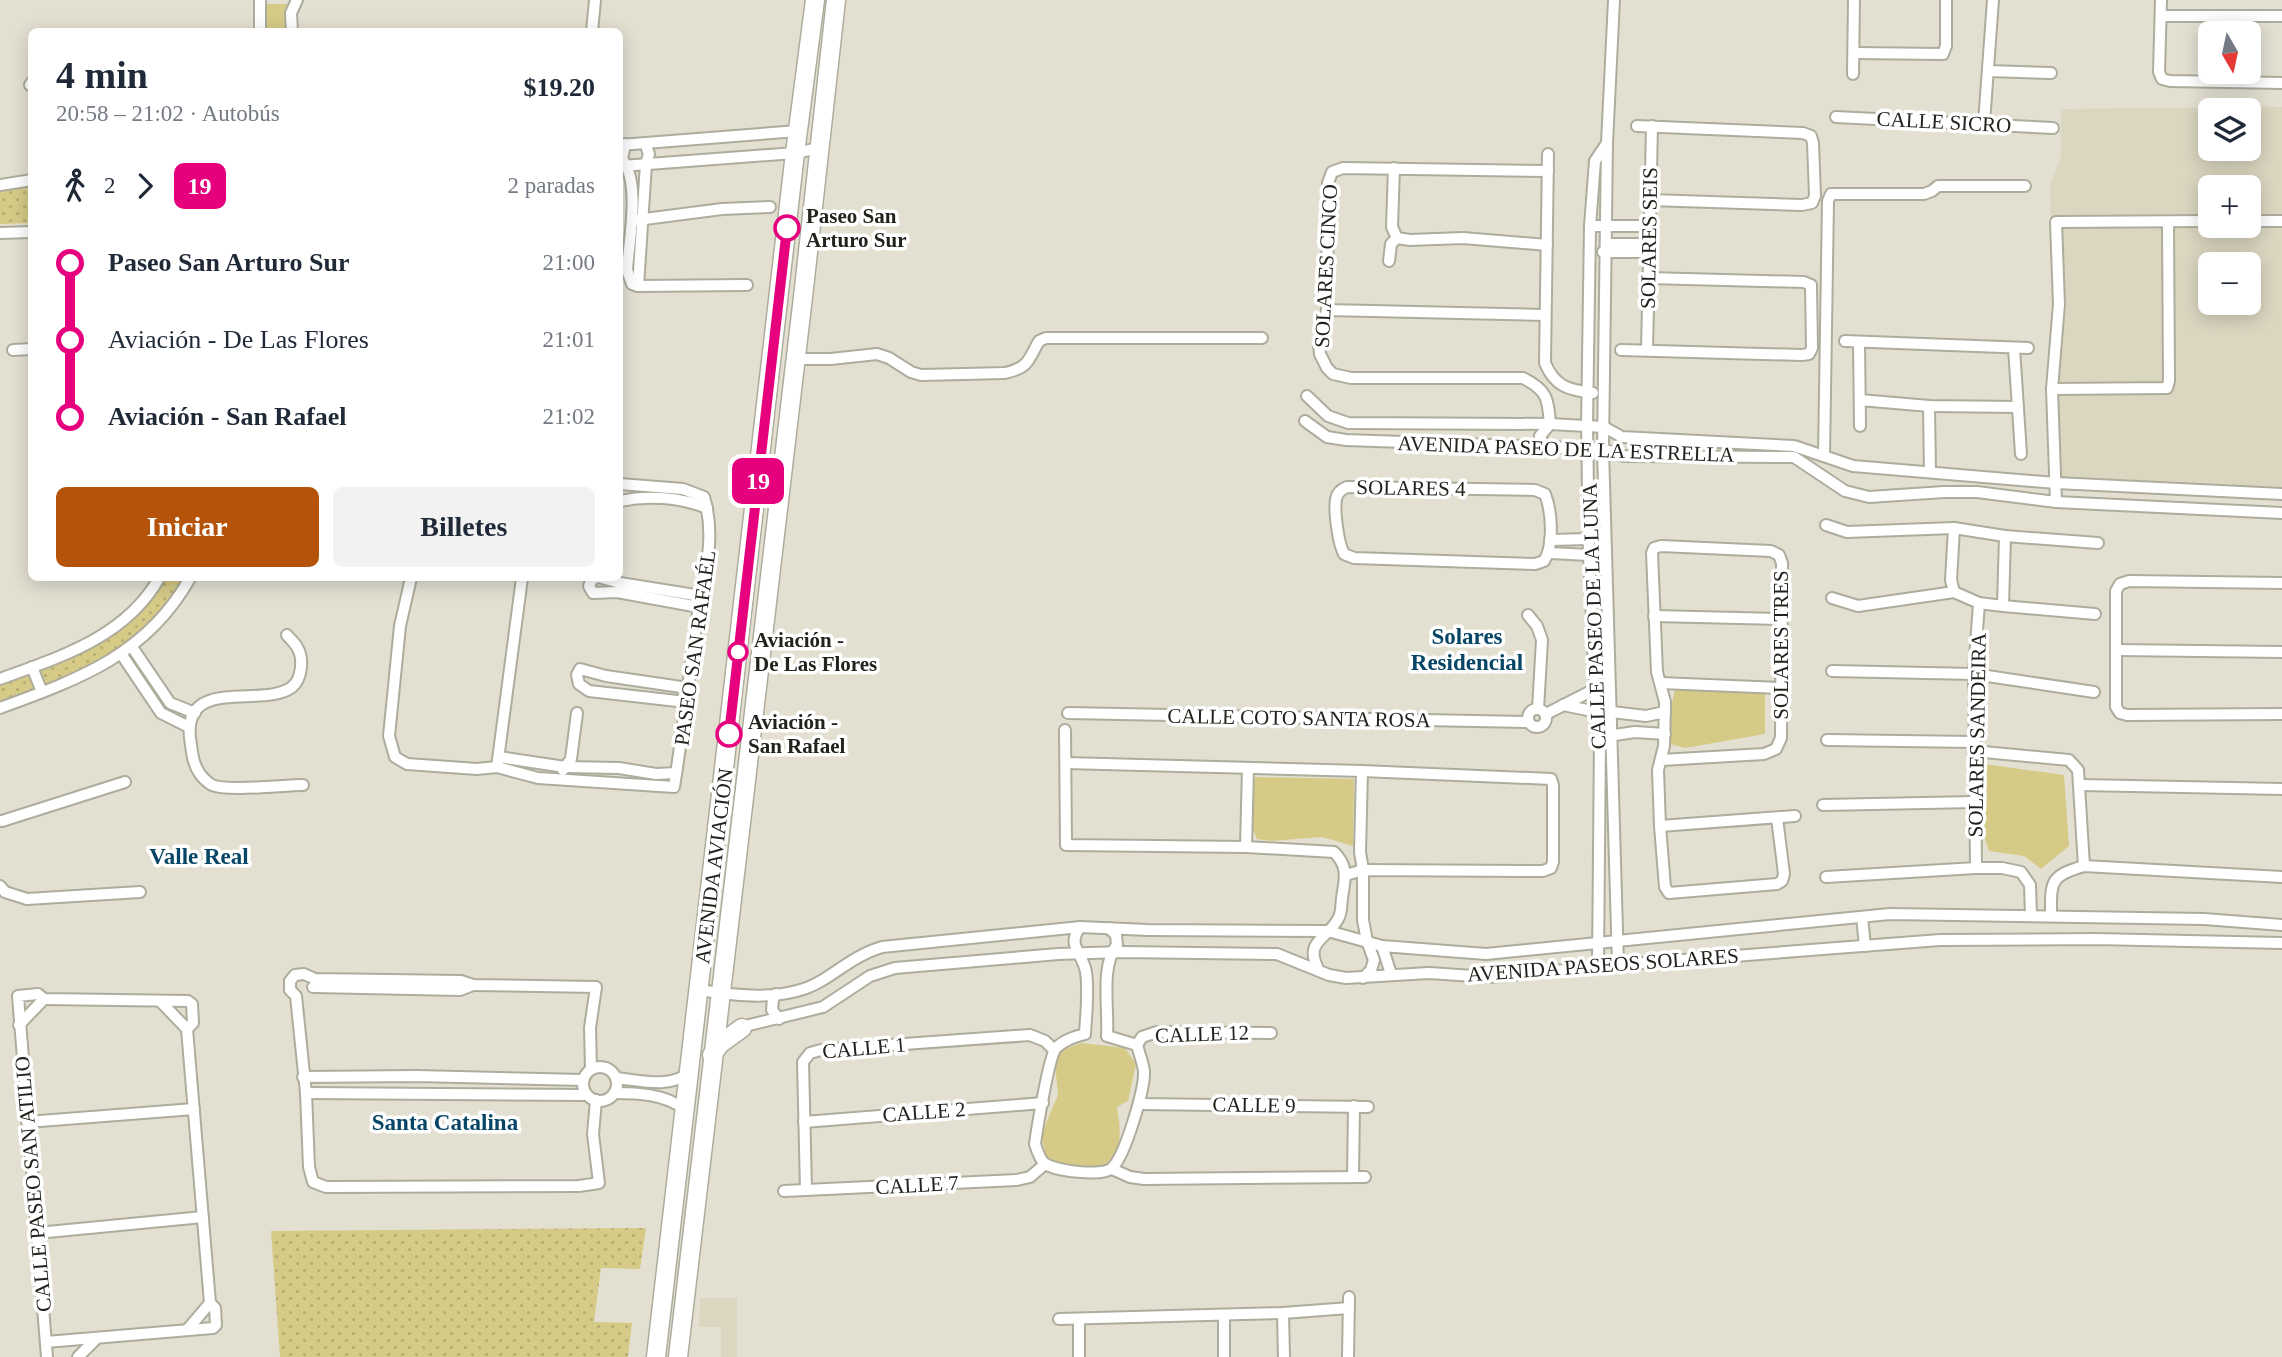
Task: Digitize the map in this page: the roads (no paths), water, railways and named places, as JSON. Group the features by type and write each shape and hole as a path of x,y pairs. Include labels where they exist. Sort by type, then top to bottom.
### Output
{"main road":[{"name":"AVENIDA AVIACIÓN","path":"656,1357 815,0"},
{"name":"AVENIDA AVIACIÓN","path":"678,1357 836,0"},
{"path":"712,1055 720,1044 742,1028"},
{"path":"676,1184 697,1187"}],"street":[{"path":"260,0 260,28"},
{"path":"292,28 291,13 297,0"},
{"path":"592,28 595,0"},
{"name":"CALLE PASEO DE LA LUNA","path":"1614,0 1606,143 1603,449 1612,686 1618,965"},
{"path":"1853,74 1854,0"},
{"path":"1854,53 1943,54 1946,46 1946,0"},
{"path":"1984,123 1993,0"},
{"path":"2161,0 2159,72 2162,79 2282,83"},
{"path":"2161,16 2282,16"},
{"path":"1988,71 2050,72"},
{"name":"CALLE SICRO","path":"1836,117 2053,128"},
{"path":"1637,125 1803,133 1811,136 1815,196 1812,203 1802,205 1650,200"},
{"name":"SOLARES SEIS","path":"1647,351 1652,126"},
{"path":"623,144 798,131"},
{"path":"735,137 737,158"},
{"path":"645,143 649,154 628,278 632,284 747,285"},
{"name":"CALLE PASEO DE LA LUNA","path":"1598,967 1600,737 1589,555 1587,426 1590,226 1595,161 1606,143"},
{"path":"636,220 632,181 624,166 795,153 819,148"},
{"path":"1522,378 1541,367 1544,355 1548,154"},
{"name":"SOLARES CINCO","path":"1522,378 1351,378 1333,374 1323,361 1319,345 1327,310 1329,176 1343,168 1548,171"},
{"path":"1394,168 1392,227 1398,238"},
{"path":"0,185 28,181"},
{"path":"1824,456 1828,214 1831,194 1924,194 1938,186 2025,186"},
{"path":"636,220 722,209 770,207"},
{"path":"2056,502 2053,389 2059,304 2056,222 2198,221"},
{"path":"2261,221 2282,221"},
{"path":"2053,389 2167,388 2168,222"},
{"path":"1590,226 1607,239 1649,239"},
{"path":"0,233 28,232"},
{"path":"1398,238 1547,245"},
{"path":"1388,261 1391,244 1398,238"},
{"path":"1589,252 1607,239 1649,239"},
{"path":"1621,350 1802,355 1809,354 1812,348 1811,285 1804,282 1648,278"},
{"path":"1327,310 1545,315"},
{"path":"796,359 831,359 877,354 921,375 1005,373 1018,370 1027,364 1039,341 1045,338 1262,338"},
{"path":"1845,341 2028,348"},
{"path":"1859,342 1860,426"},
{"path":"2014,348 2021,454"},
{"path":"13,350 28,349"},
{"path":"1544,355 1550,375 1570,390 1604,394"},
{"path":"1522,378 1542,390 1548,403 1550,424 1540,436 1544,447"},
{"name":"AVENIDA PASEO DE LA ESTRELLA","path":"1307,396 1335,420 1348,423 1550,424 1604,427 1622,437 1794,451 1824,456 1853,466 2056,483 2282,494"},
{"path":"1860,400 1929,406 2018,407"},
{"path":"1929,406 1930,472"},
{"name":"AVENIDA PASEO DE LA ESTRELLA","path":"1305,421 1318,432 1337,439 1603,449 1623,456 1794,451"},
{"path":"1396,442 1398,423"},
{"path":"1794,451 1845,491 1869,497 1977,492 2056,502 2282,513"},
{"path":"623,484 683,489 704,498 707,508"},
{"name":"SOLARES 4","path":"1347,487 1535,490 1545,494 1549,503 1550,540 1550,553 1544,561 1535,564 1354,558 1343,554 1339,545 1336,498 1341,490 1347,487"},
{"path":"623,501 648,497 696,503 707,508"},
{"name":"PASEO SAN RAFAÉL","path":"555,779 674,787 711,538 707,508"},
{"path":"1826,525 1847,532 1954,528 2005,536 2098,543"},
{"path":"1832,598 1858,606 1954,592 1951,580 1954,528"},
{"name":"SOLARES SANDEIRA","path":"1954,592 1979,603 2003,606 2005,536"},
{"path":"1550,540 1589,539"},
{"name":"SOLARES TRES","path":"1661,760 1764,754 1776,749 1781,738 1782,563 1779,555 1771,551 1661,546 1654,548 1652,553 1657,672 1665,702 1665,734 1658,770 1665,887 1669,893 1676,894 1777,884 1782,881 1784,874 1777,818"},
{"name":"SOLARES 4","path":"1550,553 1589,555"},
{"path":"0,679 78,649 108,632 134,611 157,581"},
{"path":"0,708 105,665 122,654 163,617 188,581"},
{"path":"410,581 400,626 389,736 395,757 407,764 477,769 498,762 619,768 656,774 676,773"},
{"path":"498,762 522,581"},
{"path":"591,581 589,586 593,593 617,592 700,601"},
{"path":"613,581 700,601"},
{"path":"2282,583 2129,581 2119,584 2116,591 2116,707 2120,713 2282,714"},
{"name":"SOLARES SANDEIRA","path":"1976,868 1974,674 1979,603"},
{"path":"2003,606 2095,614"},
{"path":"1528,615 1537,626 1542,640 1542,712"},
{"path":"1654,616 1781,619"},
{"path":"287,635 298,648 301,660 300,673 293,687 279,693 222,697 208,701 195,713 189,727 193,759 199,773 211,785 303,785"},
{"path":"132,647 170,703 195,713"},
{"path":"2116,650 2282,652"},
{"path":"122,654 161,713 189,727"},
{"path":"32,667 42,692"},
{"path":"686,702 589,691 579,684 578,675 580,669 590,670 606,676 688,688"},
{"path":"1832,671 1974,674 2094,692"},
{"path":"1661,683 1781,688"},
{"name":"CALLE COTO SANTA ROSA","path":"1068,713 1529,722 1534,727 1540,727 1546,720 1542,712 1563,705 1595,688 1612,686"},
{"path":"1563,705 1597,712"},
{"path":"1612,712 1646,716 1665,712"},
{"path":"498,762 538,778 555,779 570,759 577,713"},
{"path":"1065,730 1066,845 1246,847 1334,852 1343,862 1346,875 1340,916 1313,950 1312,958 1318,969"},
{"path":"1600,737 1635,732 1665,734"},
{"path":"1827,740 1974,747 2068,760 2078,770 2081,785 2084,866"},
{"path":"1066,763 1551,779 1551,869 1363,870 1346,875"},
{"path":"538,778 539,764"},
{"path":"1246,847 1248,768"},
{"path":"1362,771 1360,852 1363,870 1363,920 1374,960 1371,970 1363,978"},
{"path":"1,822 125,782"},
{"path":"2081,785 2282,789"},
{"path":"1823,805 1975,802"},
{"path":"1660,826 1796,816"},
{"path":"2051,916 2051,884 2057,876 2084,866 2282,877"},
{"path":"1826,877 1976,868 2021,872 2030,885 2031,916"},
{"path":"0,886 5,892 27,899 140,892"},
{"name":"AVENIDA PASEOS SOLARES","path":"699,990 776,994 807,988 855,958 882,947 1080,927 1328,931 1381,946 1486,954 1890,914 2204,919 2281,925"},
{"path":"1340,916 1363,920"},
{"path":"1862,917 1865,946"},
{"path":"2095,940 2101,934 2103,925 2098,918"},
{"path":"2280,943 2281,925"},
{"path":"1080,927 1074,935 1074,946 1086,972 1084,1034 1068,1039 1054,1050 1035,1144 1045,1164 1058,1169 1103,1173 1112,1169 1124,1148 1140,1104 1144,1072 1137,1045 1107,1036 1106,976 1111,953 1117,945 1116,935 1109,928"},
{"name":"AVENIDA PASEOS SOLARES","path":"716,1024 742,1028 823,1007 870,976 895,968 1080,954 1277,954 1329,975 1346,978 1429,973 1489,977 1941,940 2280,943"},
{"path":"1381,946 1391,974"},
{"path":"312,983 310,994 303,997 296,996 290,990 290,981 295,975 304,974 312,983 460,990 473,985 596,987 590,1028 591,1069"},
{"name":"CALLE PASEO SAN ATILIO","path":"46,1342 215,1327 215,1308 210,1303 187,1029 193,1023 191,1002 44,999 38,994 18,996 47,1357"},
{"path":"776,994 772,1004 779,1019"},
{"path":"296,996 306,1093 309,1167 313,1182 326,1187 566,1186 599,1183 592,1098 583,1088 583,1080 591,1069 609,1069 616,1078 614,1093"},
{"name":"CALLE PASEO SAN ATILIO","path":"19,1025 44,999"},
{"path":"160,1001 187,1029"},
{"path":"697,1008 716,1024"},
{"name":"CALLE 12","path":"1137,1045 1142,1037 1157,1032 1271,1032"},
{"name":"CALLE 1","path":"806,1190 803,1062 810,1053 1030,1035 1045,1041 1054,1050"},
{"path":"616,1078 670,1083 682,1079 688,1073"},
{"path":"303,1077 417,1076 583,1080"},
{"path":"417,1076 417,1092"},
{"path":"306,1093 417,1092 607,1099 614,1093 633,1093 666,1099 684,1109"},
{"name":"CALLE 2","path":"804,1122 1044,1103"},
{"name":"CALLE 9","path":"1140,1104 1368,1107"},
{"path":"1353,1177 1354,1106"},
{"path":"27,1122 194,1109"},
{"name":"CALLE 7","path":"784,1191 1017,1180 1030,1177 1045,1164"},
{"path":"1112,1169 1130,1177 1144,1179 1366,1177"},
{"path":"37,1233 203,1217"},
{"path":"1059,1319 1283,1313 1349,1302 1348,1357"},
{"path":"187,1330 210,1303"},
{"path":"1283,1313 1284,1357"},
{"path":"1224,1315 1224,1357"},
{"path":"1079,1319 1079,1357"},
{"path":"79,1357 97,1338"}],"place":[{"name":"Paseo San Arturo Sur","path":"787,228"},
{"name":"Aviación - De Las Flores","path":"738,652"},
{"name":"Aviación - San Rafael","path":"729,734"}],"district":[{"name":"Solares Residencial","path":"1467,649"},
{"name":"Valle Real","path":"199,856"},
{"name":"Santa Catalina","path":"445,1122"}]}
